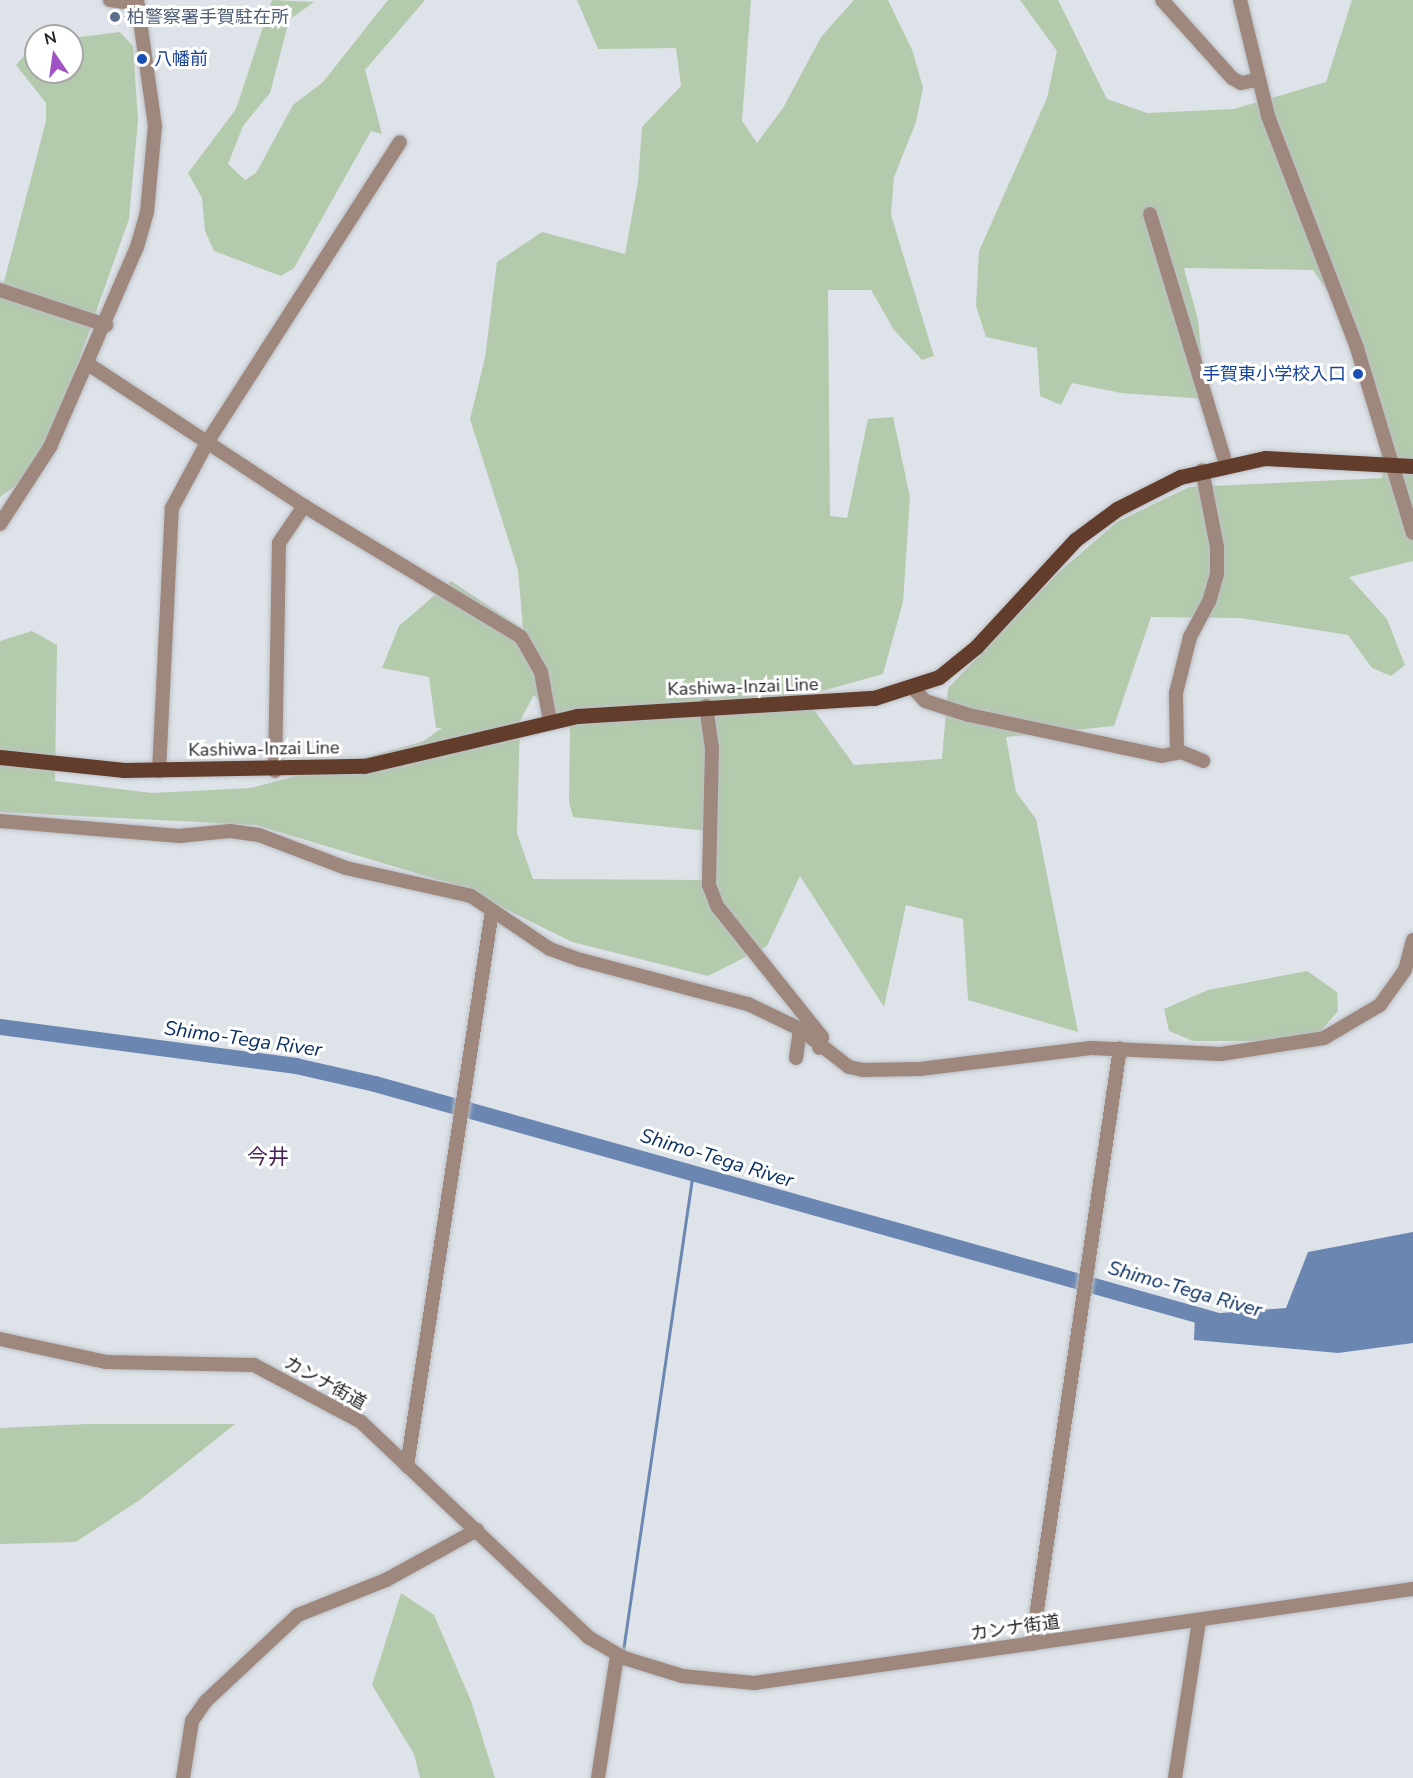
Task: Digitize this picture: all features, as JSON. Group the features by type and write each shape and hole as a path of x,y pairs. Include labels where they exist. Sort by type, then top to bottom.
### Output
{"main road":[{"name":"Kashiwa-Inzai Line","path":"0,758 159,771 275,771 401,761 550,721 706,706 842,702 914,689 939,677 964,658 1094,524 1137,497 1202,470 1226,464 1293,457 1413,466"}],"street":[{"path":"0,524 50,447 106,325 137,247 154,154 153,107 137,2 110,0"},
{"path":"1162,0 1232,78 1241,83 1256,80"},
{"path":"1240,0 1256,80 1357,348 1413,533"},
{"path":"159,771 172,508 208,441 400,142"},
{"path":"1150,214 1226,464"},
{"path":"0,290 106,325"},
{"path":"88,364 304,506 521,637 541,672 550,721"},
{"path":"1177,753 1176,693 1190,637 1209,602 1217,574 1217,547 1202,470"},
{"path":"275,771 279,543 304,506"},
{"path":"914,689 925,701 969,715 1162,756 1177,753 1203,762"},
{"path":"706,706 712,748 710,885 717,906 822,1037 819,1048"},
{"path":"0,821 179,836 230,831 259,834 346,868 471,896 550,949 748,1004 800,1029 819,1048 849,1067 881,1071 1120,1048 1221,1054 1324,1038 1380,1005 1405,970 1413,940"},
{"path":"407,1466 492,911"},
{"path":"796,1058 800,1029"},
{"path":"1032,1644 1120,1048"},
{"name":"カンナ街道","path":"0,1339 106,1362 254,1365 349,1414 477,1530 567,1621 620,1656 682,1676 754,1683 1413,1590"},
{"path":"183,1778 192,1721 206,1701 298,1615 386,1580 477,1530"},
{"path":"1176,1778 1198,1621"},
{"path":"598,1778 620,1656"}],"green space":[{"path":"272,0 314,2 289,20 270,93 243,126 228,164 245,180 256,173 293,105 323,82 388,0 425,0 365,70 382,134 371,131 294,268 281,276 214,251 205,231 202,198 188,173 236,109"},
{"path":"577,0 751,0 742,121 757,143 783,108 821,37 854,0 888,0 913,52 923,88 916,122 894,177 891,215 934,356 922,360 894,330 871,290 828,290 830,516 847,518 868,419 893,417 910,497 903,602 883,674 804,696 854,765 942,759 948,688 1059,572 1117,522 1189,487 1382,478 1389,443 1379,393 1350,325 1313,270 1184,268 1198,320 1206,399 1121,393 1072,383 1061,405 1040,396 1037,348 986,337 976,306 979,251 1047,98 1057,51 1020,0 1058,0 1107,99 1147,113 1234,109 1326,82 1352,0 1413,0 1413,561 1349,577 1387,619 1405,665 1391,676 1372,668 1348,635 1241,618 1151,617 1114,726 1006,737 1016,792 1036,819 1078,1032 968,1000 963,919 906,905 884,1007 800,876 767,946 708,976 572,942 459,886 256,825 0,812 0,641 32,631 57,645 55,781 152,793 251,788 422,742 442,728 436,728 429,677 382,668 399,626 451,581 523,629 518,570 470,419 485,358 497,262 542,232 625,254 638,182 642,127 681,86 676,48 598,49","holes":["534,695 570,728 569,802 573,817 707,831 711,880 533,879 517,833 520,721"]},
{"path":"120,32 133,46 138,120 129,219 54,430 25,479 0,497 0,297 46,121 46,103 31,84 84,84 84,36"},
{"path":"24,56 24,75 16,65"},
{"path":"1307,971 1337,992 1338,1011 1320,1032 1267,1041 1193,1041 1169,1031 1164,1009 1208,990"},
{"path":"88,1424 235,1424 141,1499 76,1542 0,1544 0,1428"},
{"path":"401,1593 434,1615 471,1701 495,1778 420,1778 414,1754 372,1685"}],"water":[{"path":"1413,1232 1413,1343 1338,1353 1194,1340 1195,1315 1286,1308 1308,1252"}],"waterway":[{"name":"Shimo-Tega River","path":"0,1027 296,1066 375,1084 1215,1320"},
{"path":"623,1651 693,1174"}],"place":[{"name":"柏警察署手賀駐在所","path":"115,17"},
{"name":"八幡前","path":"142,59"},
{"name":"手賀東小学校入口","path":"1358,374"}],"district":[{"name":"今井","path":"268,1157"}]}
